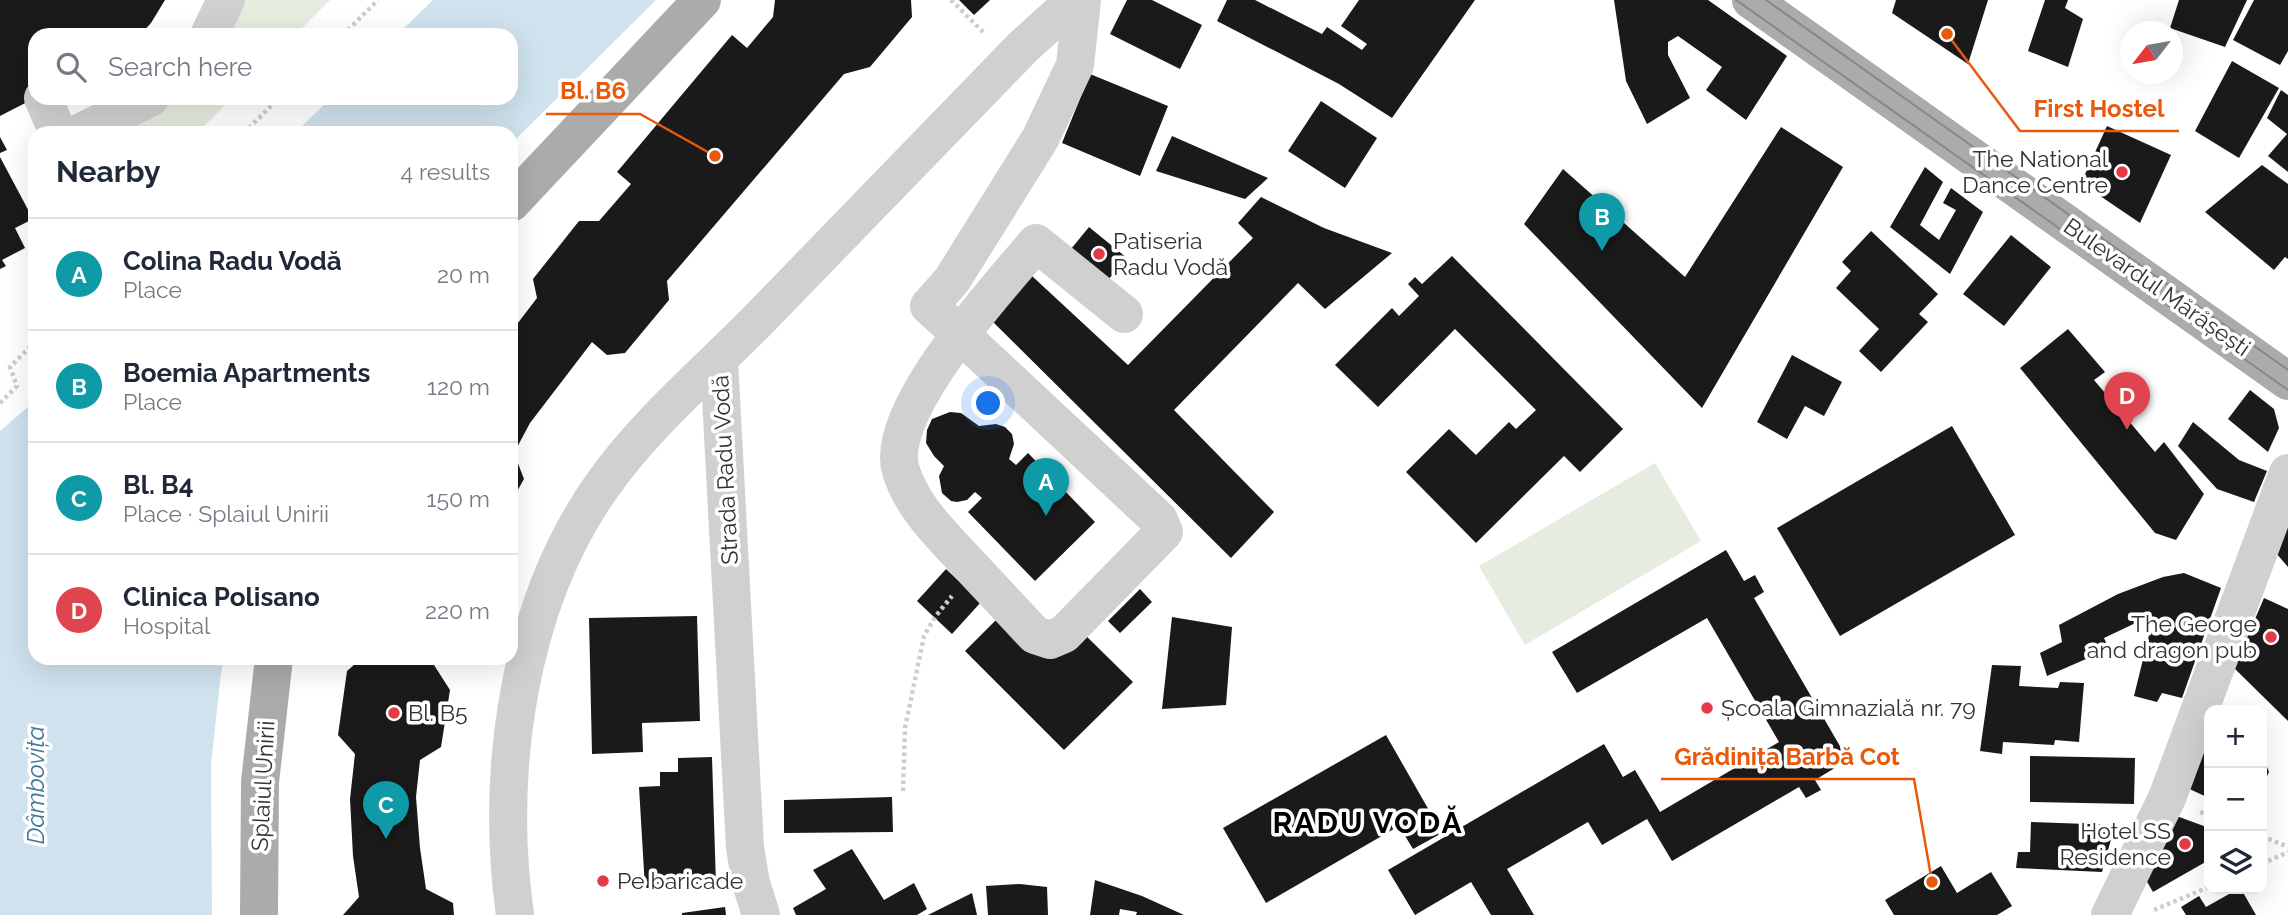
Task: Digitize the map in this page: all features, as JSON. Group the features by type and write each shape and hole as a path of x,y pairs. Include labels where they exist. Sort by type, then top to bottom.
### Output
{"main road":[{"path":"518,196 702,0"},
{"name":"Bulevardul Mărășești","path":"1751,0 2288,380"},
{"name":"Splaiul Unirii","path":"259,915 260,782 273,665"}],"street":[{"path":"212,28 226,0"},
{"name":"Strada Radu Vodă","path":"761,915 751,883 745,848 719,360 1011,59 1075,0"},
{"path":"1082,0 1075,65 1040,139 952,280 929,306 960,334 1159,520 1164,533 1064,635 1050,640 1035,635 928,521 910,494 900,468 900,443 905,421 960,334 1036,243 1124,314"},
{"path":"46,105 55,126"},
{"path":"93,126 135,105"},
{"path":"515,915 507,806 520,691 539,612 580,519 605,481 638,441 719,360"},
{"path":"2110,915 2167,798 2288,473"}],"path":[{"path":"350,28 378,0"},
{"path":"951,0 1011,59"},
{"path":"251,126 272,105"},
{"path":"0,403 17,386 10,367 28,349"},
{"path":"903,791 905,729 924,636 934,617 975,572"},
{"path":"2267,838 2288,847"},
{"path":"2267,862 2288,852"},
{"path":"2149,912 2204,889"}],"shaded area":[{"path":"234,0 330,0 302,28 220,28"},
{"path":"147,105 225,105 204,126 104,126"},
{"path":"1655,463 1701,541 1525,645 1479,566"}],"water":[{"path":"433,0 656,0 518,137 518,126 302,126 324,105 518,105 518,28 404,28"},
{"name":"Dâmbovița","path":"28,407 28,665 223,665 211,764 212,915 0,915 0,431"}],"building":[{"path":"0,0 165,0 146,28 28,28 28,102 0,116"},
{"path":"775,0 911,0 912,17 870,67 844,74 667,281 669,300 625,353 607,355 592,342 530,423 518,446 518,323 537,298 533,279 579,221 599,221 631,184 617,172 732,35 747,48 773,17"},
{"path":"959,0 990,0 974,15"},
{"path":"1127,0 1152,0 1202,25 1180,69 1110,34"},
{"path":"1227,0 1255,0 1322,34 1327,27 1362,50 1367,44 1341,26 1359,0 1475,0 1392,118 1339,84 1217,21"},
{"path":"1614,0 1708,0 1787,56 1746,120 1706,90 1722,67 1678,36 1668,42 1668,55 1690,98 1647,124 1626,81"},
{"path":"1896,0 1988,0 1968,64 1892,13"},
{"path":"2045,0 2068,0 2065,8 2083,19 2068,67 2028,51"},
{"path":"2179,0 2247,0 2225,47 2183,32 2183,21 2172,21"},
{"path":"2254,0 2288,0 2288,51 2280,65 2233,40"},
{"path":"2232,61 2279,88 2239,158 2195,131"},
{"path":"1090,74 1168,106 1140,176 1062,143"},
{"path":"2281,90 2288,95 2288,172 2268,156 2287,134 2267,118"},
{"path":"1321,101 1377,138 1345,188 1288,151"},
{"path":"2107,126 2171,155 2140,223 2081,183"},
{"path":"1781,127 1843,167 1702,408 1524,224 1563,169 1685,277"},
{"path":"1172,136 1268,178 1245,199 1156,171"},
{"path":"0,137 7,150 0,153"},
{"path":"0,157 28,210 28,222 15,228 25,248 2,260 6,266 0,269"},
{"path":"2262,165 2288,184 2288,259 2285,257 2274,270 2205,212"},
{"path":"1925,167 1943,182 1920,225 1939,240 1956,210 1943,203 1951,188 1983,212 1950,274 1890,227"},
{"path":"1261,197 1324,228 1392,253 1325,309 1298,283 1174,410 1274,512 1231,558 990,319 1032,276 1128,365 1253,238 1238,223"},
{"name":"Patiseria Radu Vodă","path":"1089,227 1127,258 1108,280 1071,249"},
{"path":"1871,231 1938,294 1919,314 1928,322 1881,372 1859,351 1879,329 1836,288 1851,271 1842,262"},
{"path":"2011,235 2051,267 2004,326 1963,294"},
{"path":"1452,256 1623,429 1580,472 1564,456 1476,543 1406,472 1449,429 1476,455 1509,422 1516,429 1536,410 1455,329 1378,407 1335,365 1392,308 1399,316 1419,296 1408,284 1415,277 1422,284"},
{"path":"2068,329 2105,372 2094,380 2155,452 2164,442 2204,494 2176,540 2155,533 2020,368"},
{"path":"1792,355 1842,382 1824,416 1805,406 1787,439 1757,422"},
{"path":"2250,390 2274,409 2279,428 2268,452 2228,419"},
{"path":"950,412 961,413 979,426 996,424 1005,427 1012,434 1014,444 1009,459 1016,465 1028,453 1095,522 1035,581 968,512 982,498 975,492 967,500 957,502 951,501 942,493 939,476 944,466 926,443 927,430 932,419"},
{"path":"2193,422 2239,460 2267,471 2254,502 2217,489 2178,446"},
{"path":"1952,426 2015,535 1840,636 1777,528"},
{"path":"518,463 524,479 518,490"},
{"path":"2288,523 2288,567 2276,553"},
{"name":"Școala Gimnazială nr. 79","path":"1726,550 1744,581 1755,575 1764,592 1754,598 1848,760 1815,780 1821,790 1806,798 1799,787 1672,861 1647,819 1602,845 1588,822 1507,869 1534,915 1491,915 1471,882 1415,915 1388,870 1604,744 1623,777 1635,770 1660,812 1779,742 1707,618 1577,693 1552,652"},
{"path":"946,569 981,602 952,634 917,601"},
{"path":"2184,573 2221,588 2182,698 2162,693 2157,702 2134,696 2150,631 2144,619 2104,638 2109,649 2047,676 2040,653 2062,642 2059,625 2118,594 2163,577"},
{"path":"1140,589 1152,602 1120,633 1108,621"},
{"path":"2264,598 2288,609 2288,721 2234,668"},
{"path":"1003,613 1079,629 1133,682 1064,750 965,651"},
{"path":"697,616 700,721 642,723 643,752 592,754 589,618"},
{"path":"1172,617 1232,627 1226,705 1162,709"},
{"path":"354,665 434,665 450,690 441,747 420,760 416,797 426,889 453,903 454,915 343,915 359,897 353,856 350,799 355,754 338,735 347,671"},
{"path":"1992,665 2021,666 2019,686 2058,688 2060,682 2084,683 2079,742 2055,740 2054,745 2003,742 2002,754 1980,751"},
{"path":"2204,733 2204,796 2183,786"},
{"path":"1386,735 1442,833 1413,849 1399,826 1266,903 1223,828"},
{"path":"2030,756 2135,758 2134,804 2030,802"},
{"path":"712,757 716,885 645,888 639,787 660,786 660,772 678,772 678,758"},
{"path":"892,797 893,832 784,833 784,800"},
{"name":"Hotel SS Residence","path":"2174,815 2204,826 2204,863 2153,892 2146,880"},
{"path":"2031,822 2115,825 2102,872 2016,868 2018,852 2030,852"},
{"path":"852,849 884,900 914,883 927,909 917,915 796,915 793,908 826,889 813,870"},
{"path":"1941,866 1957,893 1991,872 2012,906 1997,915 1894,915 1885,900"},
{"path":"1095,880 1142,896 1184,915 1136,915 1137,912 1120,909 1119,915 1090,915"},
{"path":"1020,884 1047,887 1048,915 988,915 986,886"},
{"path":"972,893 977,915 928,915"},
{"path":"2229,894 2244,894 2256,915 2186,915 2181,907 2199,896 2206,907"},
{"path":"725,907 726,915 682,915 682,913"}],"tram line":[{"path":"1736,0 2288,390"},
{"path":"1766,0 2288,370"}],"place":[{"name":"First Hostel","path":"1947,34"},
{"name":"Bl. B6","path":"715,156"},
{"name":"The National Dance Centre","path":"2122,172"},
{"name":"Boemia Apartments","path":"1602,251"},
{"name":"Patiseria Radu Vodă","path":"1099,254"},
{"name":"Clinica Polisano","path":"2127,430"},
{"name":"Colina Radu Vodă","path":"1046,516"},
{"name":"The George and dragon pub","path":"2271,637"},
{"name":"Școala Gimnazială nr. 79","path":"1707,708"},
{"name":"Bl. B5","path":"394,713"},
{"name":"Bl. B4","path":"386,839"},
{"name":"Hotel SS Residence","path":"2185,844"},
{"name":"Pe baricade","path":"603,881"},
{"name":"Grădinița Barbă Cot","path":"1932,882"}],"district":[{"name":"RADU VODĂ","path":"1368,823"}]}
